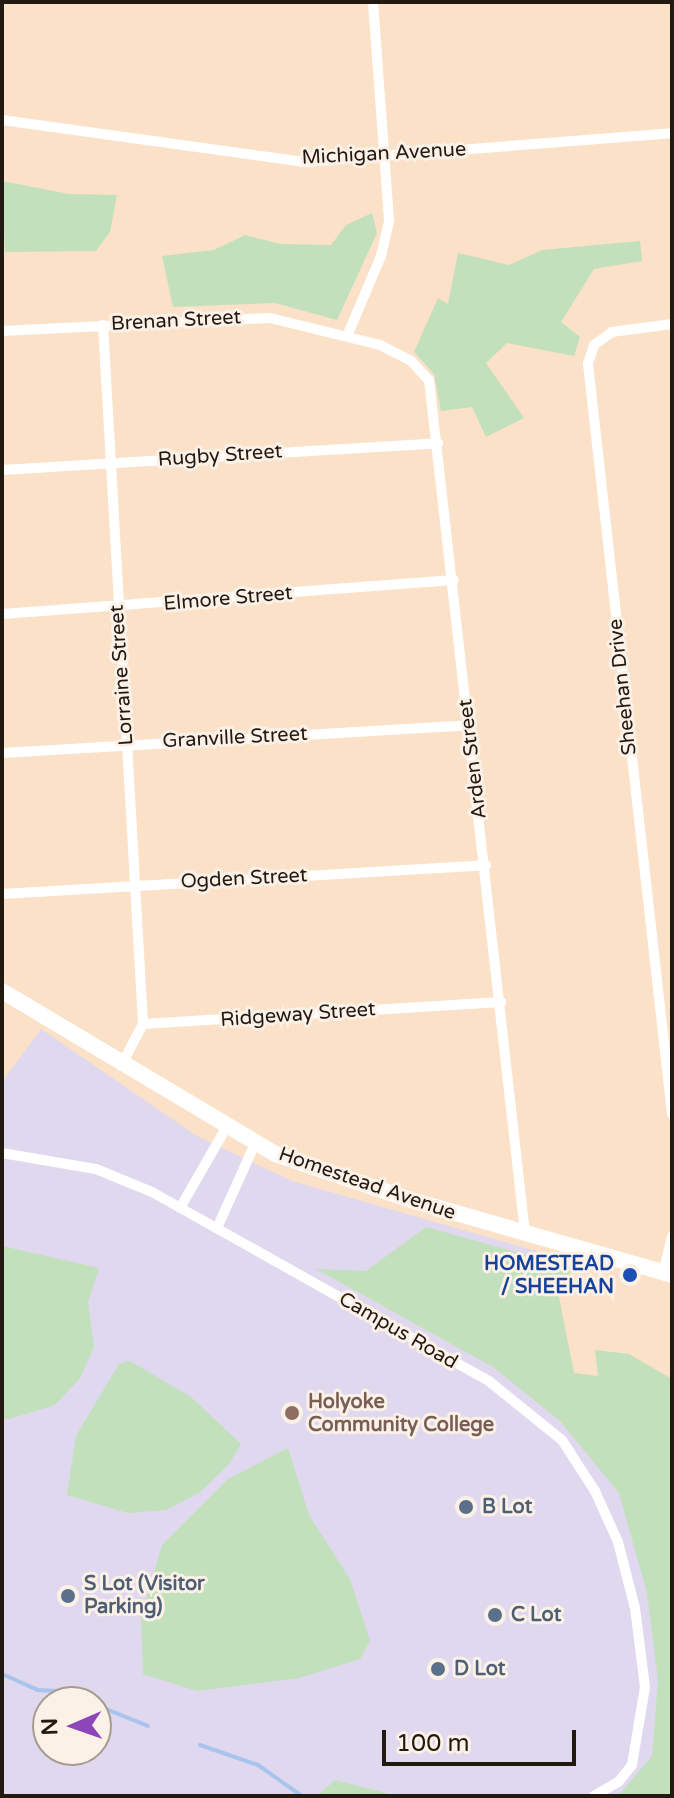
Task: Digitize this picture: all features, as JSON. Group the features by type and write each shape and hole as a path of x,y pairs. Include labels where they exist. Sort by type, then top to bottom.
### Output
{"main road":[{"name":"Homestead Avenue","path":"2,991 121,1066 255,1144 341,1178 668,1274"}],"street":[{"path":"348,334 389,227 373,2"},
{"name":"Michigan Avenue","path":"2,120 306,162 672,133"},
{"name":"Brenan Street","path":"2,331 270,318 348,334"},
{"name":"Sheehan Drive","path":"672,324 612,332 594,345 588,364 672,1111"},
{"name":"Lorraine Street","path":"103,325 143,1024"},
{"name":"Arden Street","path":"348,334 399,353 421,370 434,397 525,1233"},
{"name":"Rugby Street","path":"2,470 438,443"},
{"name":"Elmore Street","path":"2,614 454,580"},
{"name":"Granville Street","path":"2,753 469,725"},
{"name":"Ogden Street","path":"2,894 486,865"},
{"name":"Ridgeway Street","path":"143,1024 501,1002"},
{"path":"121,1066 143,1024"},
{"path":"180,1208 226,1128"},
{"path":"217,1228 255,1144"},
{"name":"Campus Road","path":"2,1153 106,1172 180,1208 490,1382 547,1425 574,1456 624,1558 645,1687 632,1765 618,1782 594,1796"},
{"path":"668,1274 672,1236"}],"shaded area":[{"name":"Holyoke Community College","path":"41,1029 197,1136 292,1181 550,1255 582,1413 640,1432 672,1796 2,1796 2,1082"}],"green space":[{"path":"2,181 69,194 117,195 110,232 96,251 5,252"},
{"path":"372,213 377,233 337,320 275,303 173,307 162,256 214,250 245,235 281,244 331,245 346,225"},
{"path":"640,241 642,261 594,269 561,322 580,337 574,356 507,343 486,363 524,418 486,437 472,407 441,411 434,374 414,352 438,298 448,304 458,253 509,265 542,250"},
{"path":"426,1227 573,1268 558,1292 574,1373 598,1376 595,1350 629,1354 672,1379 672,1796 618,1796 652,1756 658,1680 647,1593 619,1493 560,1421 493,1367 316,1269 366,1271"},
{"path":"2,1246 99,1268 88,1302 94,1347 80,1378 55,1405 9,1419 2,1419"},
{"path":"130,1361 191,1397 241,1444 229,1464 199,1493 166,1510 128,1513 67,1495 76,1436 119,1364"},
{"path":"288,1448 309,1515 350,1579 370,1641 360,1659 299,1678 197,1691 143,1674 141,1616 162,1545 228,1479"},
{"path":"335,1780 383,1792 393,1796 317,1796"}],"waterway":[{"path":"2,1674 32,1687"},
{"path":"112,1711 148,1726"},
{"path":"200,1745 258,1765 302,1796"}],"place":[{"name":"HOMESTEAD / SHEEHAN","path":"630,1275"},
{"name":"Holyoke Community College","path":"292,1413"},
{"name":"B Lot","path":"466,1507"},
{"name":"S Lot (Visitor Parking)","path":"68,1596"},
{"name":"C Lot","path":"495,1615"},
{"name":"D Lot","path":"438,1669"}]}
